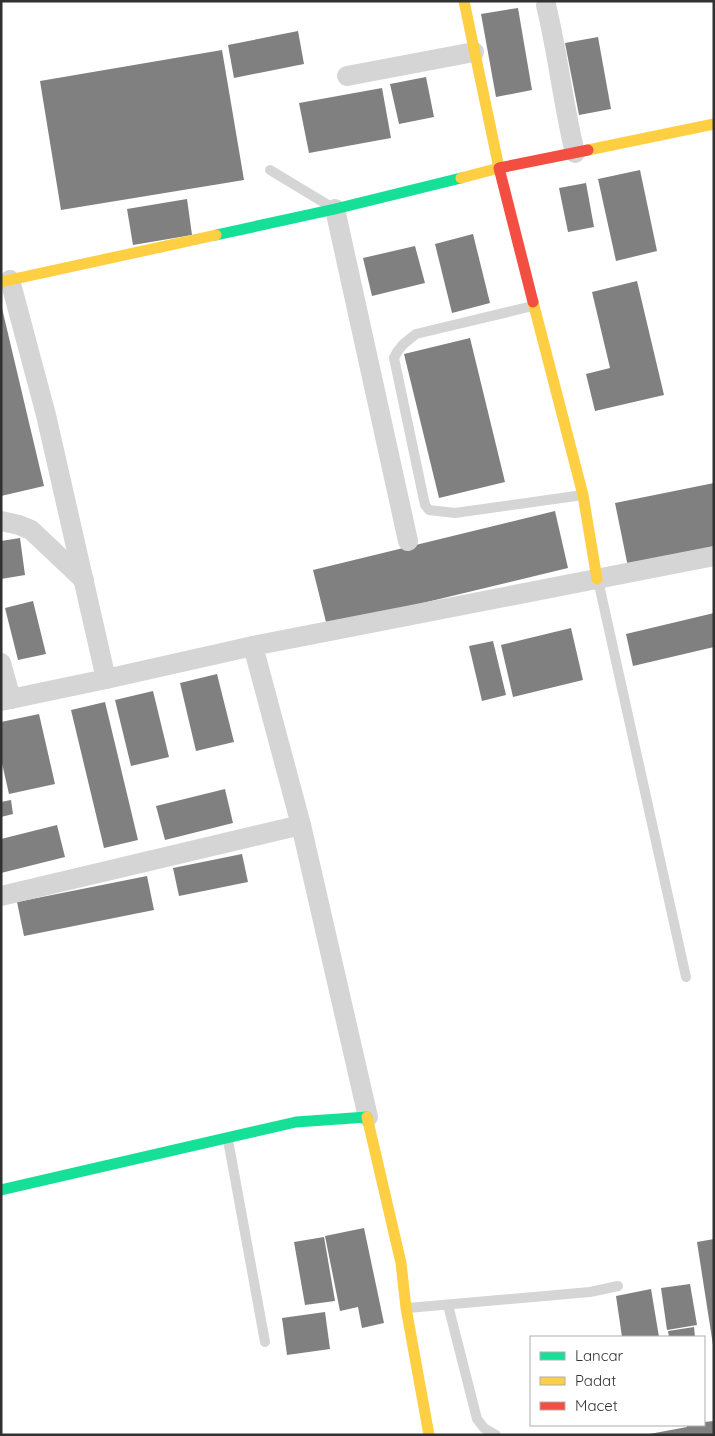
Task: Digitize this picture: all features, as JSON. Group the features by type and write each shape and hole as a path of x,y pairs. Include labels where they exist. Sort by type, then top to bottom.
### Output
{"street":[{"path":"464,1 499,168 583,495 597,579"},
{"path":"546,5 553,34 567,121 575,153"},
{"path":"347,76 474,52"},
{"path":"106,679 46,414 6,281 335,209 499,168 714,124"},
{"path":"335,209 408,541"},
{"path":"1,521 32,530 84,580"},
{"path":"1,663 6,700 253,646 714,556"},
{"path":"253,646 300,825 401,1263 406,1308 429,1435"},
{"path":"1,896 300,825"},
{"path":"1,1190 227,1136 296,1122 368,1117"}],"lane":[{"path":"270,170 335,209"},
{"path":"534,306 416,334 397,351 394,358 425,505 429,510 455,513 583,495"},
{"path":"597,579 686,977"},
{"path":"227,1136 265,1342"},
{"path":"406,1308 590,1292 618,1286"},
{"path":"448,1305 477,1419 484,1428 496,1435"}],"building":[{"path":"518,8 532,90 496,97 481,14"},
{"path":"298,31 304,64 234,78 228,45"},
{"path":"598,37 611,109 579,115 565,43"},
{"path":"222,50 244,180 61,210 40,81"},
{"path":"426,77 434,117 399,124 390,84"},
{"path":"382,88 391,138 309,153 299,103"},
{"path":"640,170 657,251 616,261 598,179"},
{"path":"586,183 594,227 568,232 559,188"},
{"path":"187,199 192,235 133,245 127,209"},
{"path":"473,234 490,303 452,313 435,244"},
{"path":"415,246 425,283 372,296 363,258"},
{"path":"637,281 664,395 595,411 586,374 610,368 592,292"},
{"path":"1,304 44,486 1,496"},
{"path":"470,338 505,482 439,498 404,354"},
{"path":"714,483 714,550 628,567 615,503"},
{"path":"555,511 568,568 327,626 313,570"},
{"path":"20,538 25,575 1,579 1,541"},
{"path":"33,601 46,654 18,660 5,608"},
{"path":"714,613 714,647 633,666 626,634"},
{"path":"571,628 583,680 513,697 501,645"},
{"path":"493,641 506,695 482,701 469,646"},
{"path":"217,674 234,742 196,751 180,683"},
{"path":"153,691 169,757 131,766 115,700"},
{"path":"105,702 138,840 104,848 71,710"},
{"path":"39,714 55,784 9,794 1,759 1,722"},
{"path":"225,789 233,823 165,840 156,806"},
{"path":"11,800 13,814 1,817 1,802"},
{"path":"57,825 65,857 1,873 1,839"},
{"path":"242,854 248,882 179,896 173,868"},
{"path":"147,876 154,910 24,936 17,902"},
{"path":"364,1228 384,1323 362,1328 358,1307 340,1311 325,1236"},
{"path":"324,1237 335,1301 305,1305 294,1242"},
{"path":"714,1239 714,1345 713,1345 697,1242"},
{"path":"690,1284 697,1325 667,1330 661,1288"},
{"path":"651,1289 659,1336 622,1336 616,1296"},
{"path":"325,1312 330,1349 287,1355 282,1318"},
{"path":"694,1327 695,1336 669,1336 668,1331"},
{"path":"714,1421 714,1435 644,1435 687,1426 705,1426 705,1422"}],"traffic: fast":[{"path":"216,235 335,209 461,178"},
{"path":"1,1190 296,1122 367,1117"}],"traffic: slow":[{"path":"461,178 499,168 464,1"},
{"path":"588,150 714,124"},
{"path":"1,282 216,235"},
{"path":"533,302 583,495 597,579"},
{"path":"367,1117 401,1263 406,1308 429,1435"}],"traffic: jam":[{"path":"533,302 499,168 588,150"}]}
